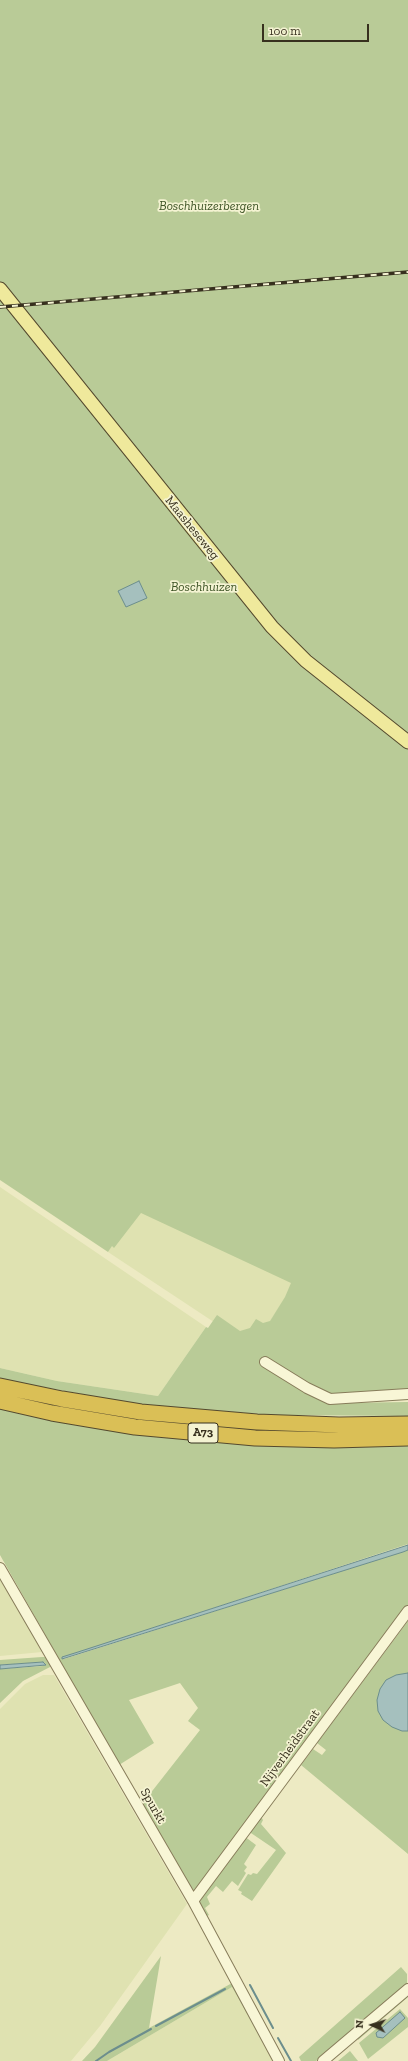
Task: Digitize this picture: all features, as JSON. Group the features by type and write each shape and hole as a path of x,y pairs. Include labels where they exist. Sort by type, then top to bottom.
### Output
{"highway":[{"name":"A73","path":"0,1386 62,1399 141,1412 257,1422 339,1425 408,1424"},
{"name":"A73","path":"0,1401 52,1413 135,1427 255,1438 334,1440 408,1438"}],"main road":[{"name":"Maasheseweg","path":"0,289 272,627 306,661 408,742"}],"street":[{"path":"265,1362 307,1388 330,1399 408,1394"},
{"name":"Spurkt","path":"0,1568 193,1900 279,2061"},
{"name":"Nijverheidstraat","path":"193,1900 408,1611"},
{"path":"323,2061 408,1989"}],"green space":[{"name":"Boschhuizen","path":"0,0 408,0 408,1395 341,1403 408,1402 408,1416 273,1415 167,1407 119,1401 0,1379 0,1368 57,1381 158,1396 206,1327 208,1328 217,1315 240,1331 250,1328 256,1319 263,1323 270,1321 285,1297 291,1283 141,1213 114,1248 112,1246 108,1252 0,1180"},
{"path":"0,1187 206,1327 158,1396 57,1381 0,1368"},
{"path":"135,1206 297,1280 267,1326 241,1340 108,1252"},
{"path":"0,1406 47,1417 408,1444 408,1544 62,1658 64,1659 408,1550 408,1606 194,1893 142,1804 200,1730 188,1721 198,1708 180,1683 129,1700 154,1743 119,1765 0,1555"},
{"path":"0,1577 42,1652 0,1656"},
{"path":"408,1621 408,1854 301,1765 313,1749 322,1755 326,1750 317,1743"},
{"path":"46,1657 51,1663 50,1667 23,1681 0,1703 0,1669 43,1666 43,1662 0,1665 0,1660"},
{"path":"43,1675 54,1675 187,1904 100,2026 71,2061 0,2061 0,1709 25,1684"},
{"path":"260,1815 263,1820 261,1824 286,1853 252,1901 241,1894 242,1892 238,1890 248,1874 257,1874 276,1850 248,1831"},
{"path":"244,1836 256,1845 244,1864 247,1867 244,1871 246,1873 238,1886 232,1881 223,1892 216,1886 207,1897 210,1904 205,1908 209,1915 207,1916 203,1913 198,1901"},
{"path":"161,1956 149,2028 234,1982 277,2061 273,2061 232,1987 107,2061 82,2061 95,2047"},
{"path":"401,1967 407,1974 407,1985 316,2061 301,2061 299,2057"},
{"path":"232,1987 273,2061 107,2061"},
{"path":"408,1992 408,1997 358,2040 359,2034"},
{"path":"400,2009 408,2018 408,2027 368,2059 359,2043"},
{"path":"350,2051 358,2061 338,2061"}],"water":[{"path":"139,581 147,598 126,607 118,591"},
{"path":"408,1545 408,1550 403,1552 62,1659 62,1657"},
{"path":"43,1662 46,1665 0,1669 0,1665"},
{"path":"408,1673 408,1731 402,1731 392,1727 383,1720 378,1711 377,1700 380,1689 386,1680 396,1675"},
{"path":"400,2012 405,2018 383,2038 377,2037 376,2033"}],"waterway":[{"path":"250,1985 273,2028"},
{"path":"156,2026 225,1989"},
{"path":"96,2061 109,2052 151,2029"},
{"path":"278,2038 291,2061"}],"railway":[{"path":"0,307 408,272"}],"park label":[{"name":"Boschhuizerbergen","path":"209,206"}]}
